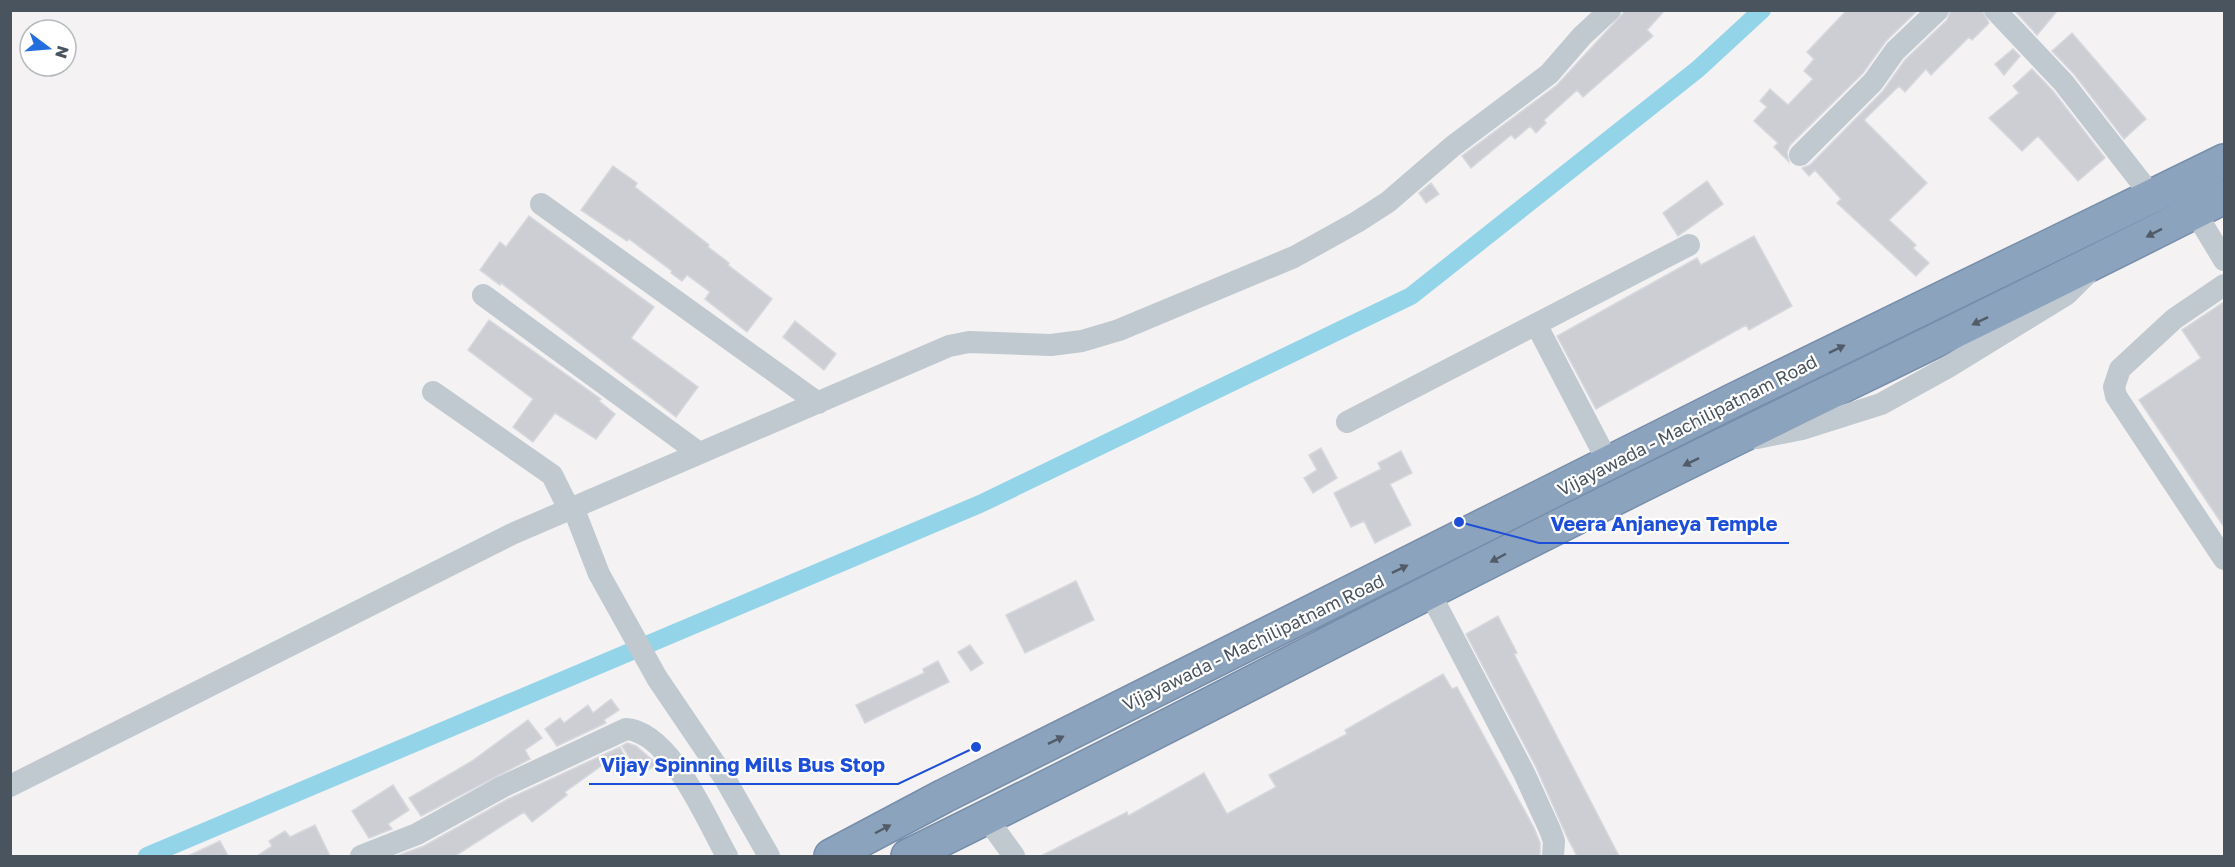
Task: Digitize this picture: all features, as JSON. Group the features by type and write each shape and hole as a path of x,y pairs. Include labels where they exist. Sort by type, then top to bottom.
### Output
{"highway":[{"name":"Vijayawada - Machilipatnam Road","path":"831,856 944,796 2151,195 2222,171"},
{"name":"Vijayawada - Machilipatnam Road","path":"919,854 987,817 1430,593 2195,212 2222,171"}],"street":[{"path":"10,786 512,534 949,346 969,342 1051,345 1082,341 1119,330 1294,257 1388,202 1429,165 1549,74 1581,36 1610,10"},
{"path":"1800,155 1873,82 1895,51 1938,10"},
{"path":"1995,10 2063,82 2151,195"},
{"path":"541,204 818,403"},
{"path":"2195,212 2224,260"},
{"path":"1347,422 1689,245"},
{"path":"2224,285 2174,319 2120,369 2114,387 2116,396 2224,560"},
{"path":"483,295 699,453"},
{"path":"1536,324 1609,464"},
{"path":"433,392 552,475 571,508 599,574 657,678 724,777 769,856"},
{"path":"1430,593 1524,773 1554,841 1553,856"},
{"path":"361,856 417,834 502,787 626,729 636,730 671,756 727,856"},
{"path":"987,817 1014,856"}],"building":[{"path":"1626,10 1665,10 1647,30 1653,36 1583,97 1577,90 1544,120 1546,123 1536,133 1530,126 1515,139 1511,135 1471,168 1462,156 1557,85"},
{"path":"1847,10 1918,10 1886,41 1863,73 1790,145 1787,152 1789,162 1774,147 1778,143 1754,121 1767,107 1760,101 1770,89 1788,105 1813,79 1804,71 1814,59 1807,52"},
{"path":"1951,10 1982,10 1989,23 1972,40 1969,37 1931,75 1926,69 1905,92 1899,86 1864,120 1927,183 1889,220 1916,245 1913,248 1929,263 1916,276 1837,203 1841,199 1815,170 1809,176 1802,168 1810,165 1883,91 1905,60 1947,20"},
{"path":"2014,10 2058,10 2037,35"},
{"path":"2072,33 2146,119 2124,139 2074,74 2052,51"},
{"path":"2013,49 2020,56 2004,75 1995,64"},
{"path":"2032,69 2053,91 2105,158 2078,181 2038,136 2022,151 1989,118 2019,93 2013,86"},
{"path":"613,166 637,183 635,187 709,245 708,247 729,263 728,265 772,299 747,332 705,299 710,292 687,275 682,281 629,239 627,241 581,210"},
{"path":"1707,181 1723,204 1678,236 1663,213"},
{"path":"1431,183 1439,194 1426,203 1419,193"},
{"path":"529,216 654,307 631,338 698,387 676,417 501,283 500,285 480,270 500,242 506,247"},
{"path":"1754,236 1792,306 1749,330 1746,325 1596,409 1557,336 1697,258 1701,265"},
{"path":"2224,302 2224,527 2139,400 2201,358 2182,330"},
{"path":"489,320 601,399 599,401 615,414 596,439 555,413 533,442 513,427 533,399 468,350"},
{"path":"795,321 836,354 824,370 783,337"},
{"path":"1321,448 1337,478 1313,493 1304,478 1317,470 1309,455"},
{"path":"1401,451 1412,473 1390,484 1411,525 1375,543 1364,521 1351,527 1334,493 1381,469 1378,463"},
{"path":"1076,581 1094,620 1025,653 1006,615"},
{"path":"1498,616 1517,653 1514,654 1619,856 1577,856 1567,837 1536,767 1466,634"},
{"path":"970,645 983,663 971,671 958,652"},
{"path":"938,661 949,682 865,723 856,705 924,673 923,669"},
{"path":"1443,674 1452,689 1457,687 1534,828 1540,843 1540,856 1041,856 1127,812 1128,816 1204,773 1227,814 1276,787 1269,775 1347,734 1345,730"},
{"path":"611,699 619,710 604,720 606,723 557,746 545,729 560,718 564,723 588,705 593,713"},
{"path":"528,720 542,738 525,750 530,759 421,816 409,798 472,761"},
{"path":"627,743 636,746 657,764 640,775 622,746"},
{"path":"620,747 624,755 610,764 608,761 565,792 567,795 532,822 524,812 455,856 397,856 424,846 508,799"},
{"path":"393,785 409,810 388,824 392,829 369,838 352,811"},
{"path":"315,825 330,856 257,856 272,846 269,841 285,831 290,837"},
{"path":"220,841 228,856 188,856"}],"waterway":[{"path":"147,856 980,504 1411,296 1698,69 1762,10"}],"place":[{"name":"Veera Anjaneya Temple","path":"1459,522"},
{"name":"Vijay Spinning Mills Bus Stop","path":"976,747"}]}
